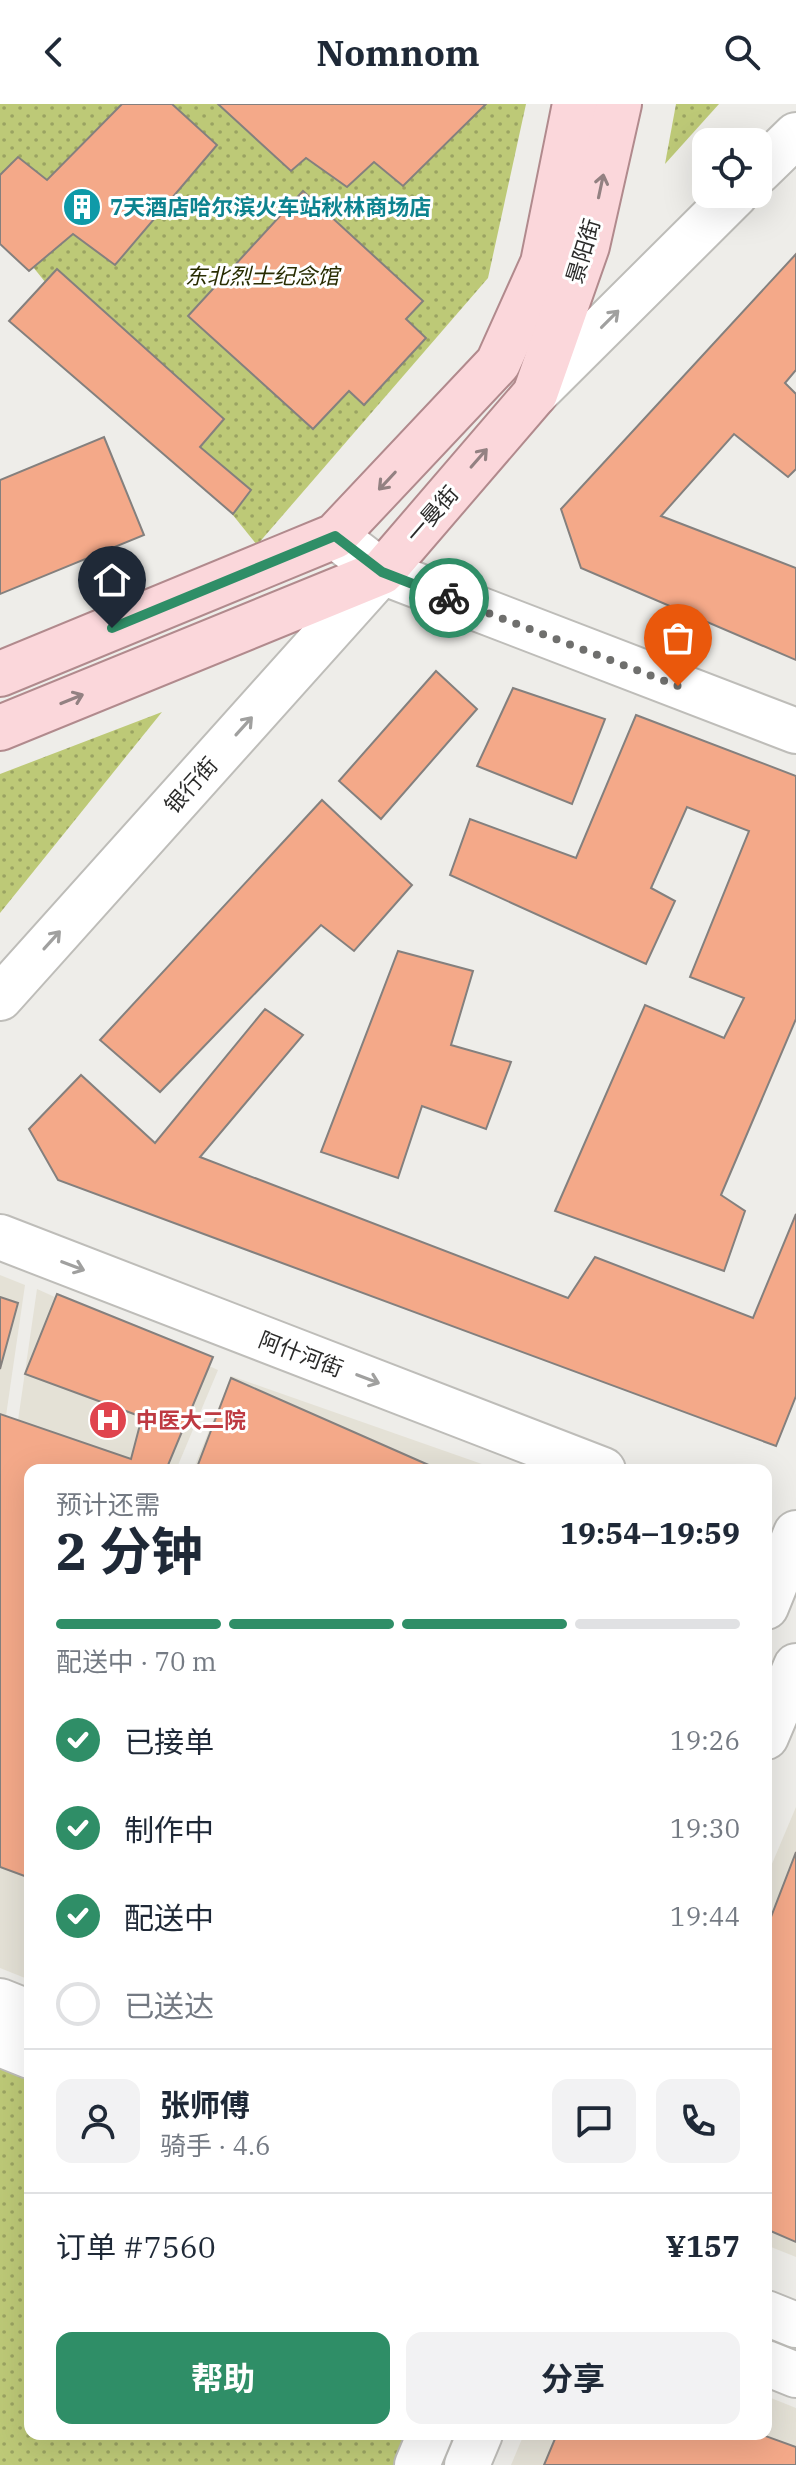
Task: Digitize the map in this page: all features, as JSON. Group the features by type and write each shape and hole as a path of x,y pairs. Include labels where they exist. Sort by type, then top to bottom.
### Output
{"main road":[{"name":"景阳街","path":"335,536 498,363 543,263 575,104"},
{"name":"景阳街","path":"535,394 587,246 619,104"},
{"name":"一曼街","path":"0,728 382,572 535,394"},
{"path":"0,674 335,536"}],"street":[{"path":"772,158 796,135"},
{"name":"一曼街","path":"535,394 722,208"},
{"path":"335,536 382,572 796,731"},
{"name":"银行街","path":"0,998 382,572"},
{"name":"阿什河街","path":"0,1237 587,1464"},
{"path":"772,1588 788,1538"},
{"path":"772,1723 796,1666"},
{"path":"0,2001 24,2011"},
{"path":"0,2044 24,2054"},
{"path":"772,2315 796,2325"},
{"path":"772,2365 796,2375"},
{"path":"417,2465 427,2440"},
{"path":"467,2465 477,2440"}],"shaded area":[{"path":"0,1275 25,1285 0,1457"},
{"name":"中医大二院","path":"37,1289 218,1370 179,1464 24,1464 24,1485 0,1545"},
{"path":"231,1376 482,1464 195,1464"},
{"path":"0,1628 24,1639 24,1978 0,1968"},
{"path":"796,1807 796,2257 772,2247 772,1864"},
{"path":"772,2398 796,2408 796,2465 511,2465 521,2440 772,2440"}],"green space":[{"name":"东北烈士纪念馆","path":"0,104 526,104 488,278 257,545 0,226"},
{"path":"676,104 719,104 697,128 692,128 692,134 665,164"},
{"path":"162,712 0,913 0,774"},
{"path":"0,2066 24,2076 24,2440 410,2440 400,2465 0,2465"}],"building":[{"name":"7天酒店哈尔滨火车站秋林商场店","path":"122,104 172,104 217,145 115,265 73,234 29,271 0,244 0,175 18,157 47,180"},
{"path":"218,104 486,104 403,186 374,162 347,187 306,158 291,171"},
{"path":"303,191 423,301 406,319 426,338 364,405 349,391 313,429 188,316"},
{"path":"796,254 796,370 785,383 796,394 796,469 788,477 734,434 661,516 796,568 796,660 581,568 561,509"},
{"path":"57,269 224,419 200,447 251,490 233,514 9,321"},
{"path":"104,437 144,535 0,594 0,480"},
{"path":"436,671 477,709 381,819 339,781"},
{"path":"513,688 605,719 572,804 477,766"},
{"path":"636,715 796,776 796,1019 721,1195 745,1211 724,1271 555,1211 645,1005 724,1038 744,998 690,977 749,831 687,807 651,888 675,901 646,964 450,875 470,819 576,858"},
{"path":"322,800 412,885 354,951 321,925 160,1092 100,1040"},
{"path":"398,951 473,971 451,1045 511,1062 486,1129 422,1106 398,1178 321,1152"},
{"path":"265,1009 303,1035 200,1157 568,1298 595,1257 753,1318 796,1214 796,1396 776,1446 58,1180 29,1129 81,1075 155,1143"},
{"name":"中医大二院","path":"57,1294 213,1357 168,1464 24,1464 24,1876 0,1867 0,1414 131,1459 142,1417 25,1374"},
{"path":"0,1297 18,1303 0,1369"},
{"path":"231,1378 426,1464 198,1464"},
{"path":"796,1852 796,2242 772,2232 772,1914"},
{"path":"772,2438 796,2447 796,2465 544,2465 554,2440"}],"way so far":[{"path":"449,598 678,686"}],"place":[{"name":"7天酒店哈尔滨火车站秋林商场店","path":"82,207"},
{"name":"中医大二院","path":"108,1420"}],"route":[{"path":"112,628 335,536 382,572 449,598"}]}
